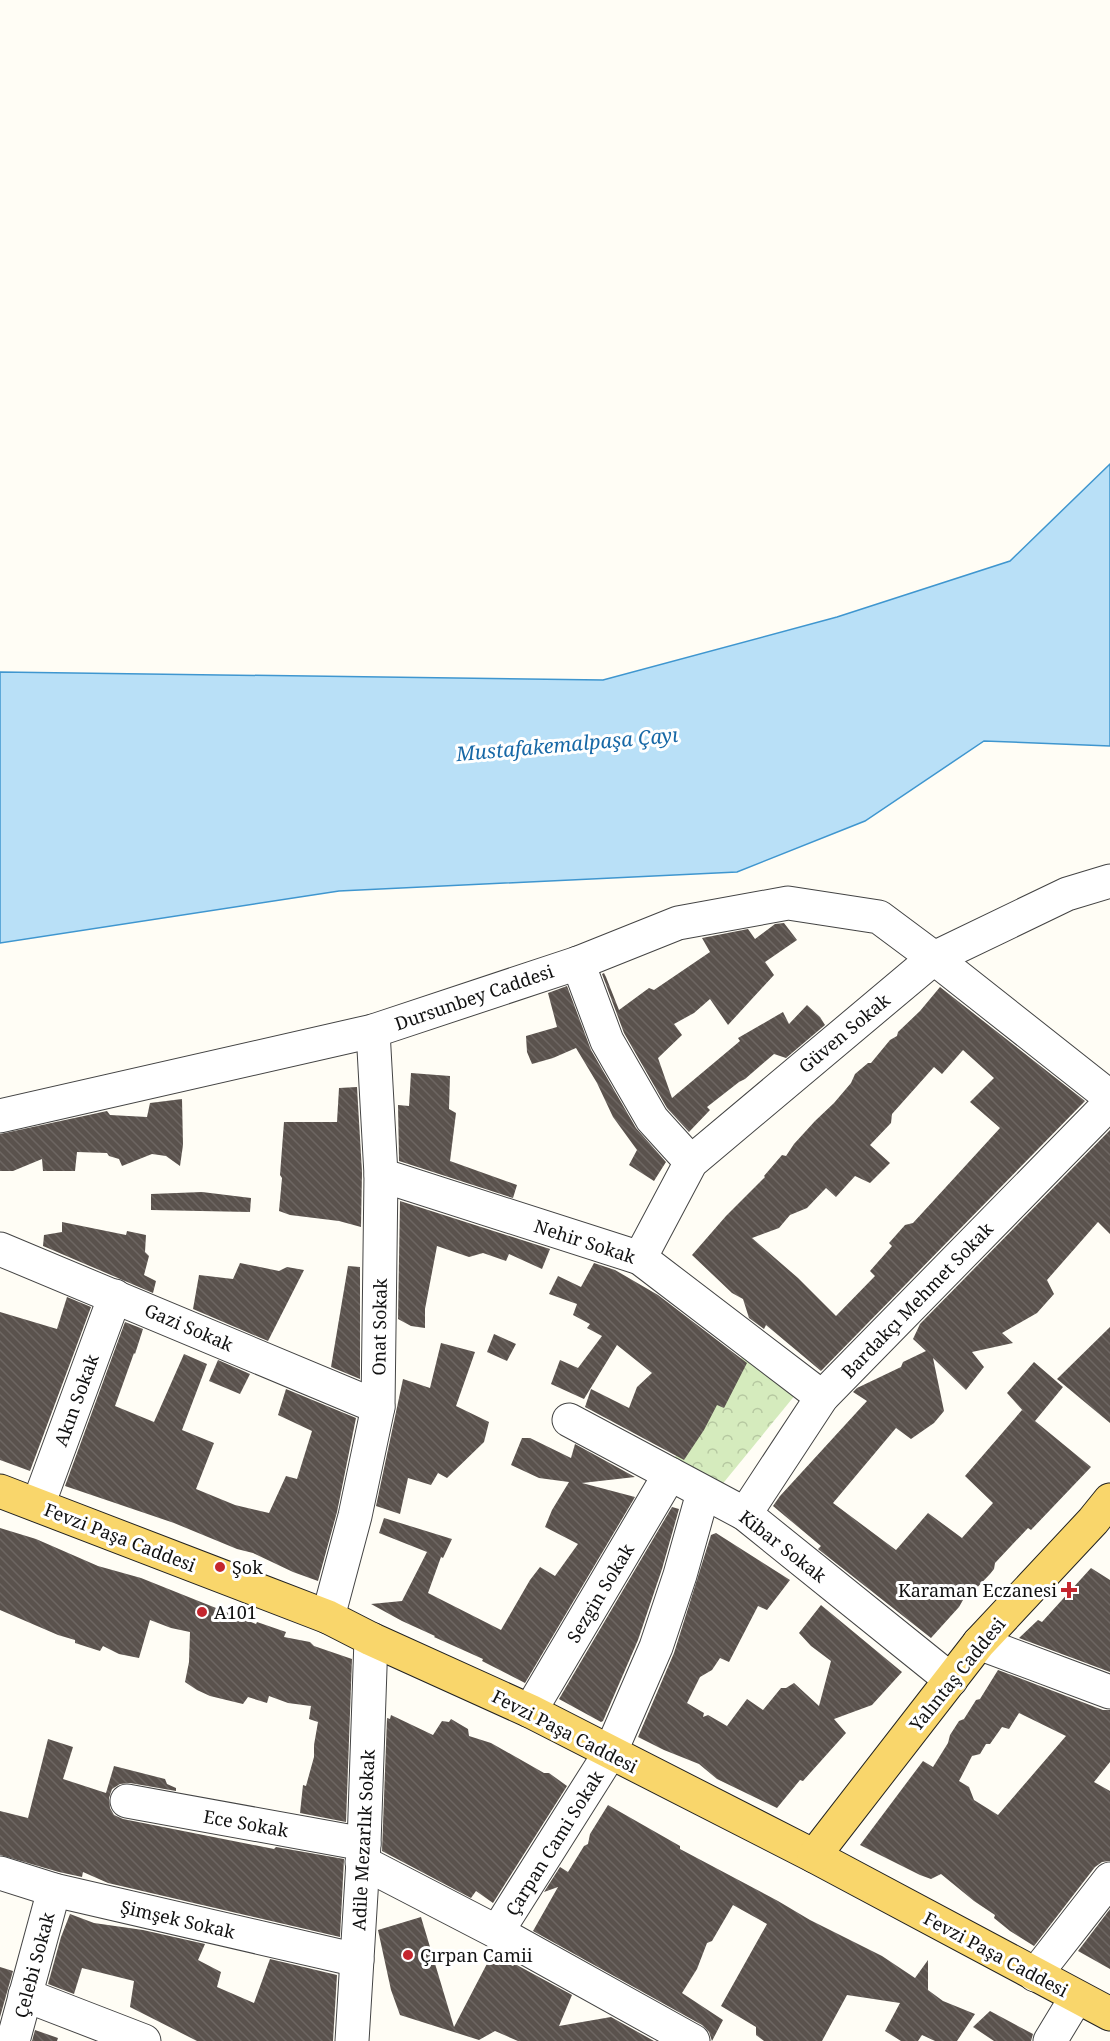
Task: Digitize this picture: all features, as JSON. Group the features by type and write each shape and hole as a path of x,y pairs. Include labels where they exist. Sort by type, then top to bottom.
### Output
{"main road":[{"name":"Fevzi Paşa Caddesi","path":"0,1491 328,1617 530,1711 814,1856 1035,1975 1100,2006"},
{"name":"Yalıntaş Caddesi","path":"814,1856 979,1643 1104,1518"}],"street":[{"name":"Güven Sokak","path":"640,1258 691,1162 934,958 1067,894 1110,881"},
{"name":"Dursunbey Caddesi","path":"0,1116 373,1031 578,963 678,923 788,903 879,917 1110,1097"},
{"path":"578,963 606,1041 652,1119 691,1162"},
{"name":"Onat Sokak","path":"328,1617 355,1516 378,1407 381,1175 373,1031"},
{"name":"Bardakçı Mehmet Sokak","path":"745,1514 822,1397 1110,1103"},
{"name":"Nehir Sokak","path":"381,1175 640,1258 822,1397"},
{"name":"Gazi Sokak","path":"0,1249 378,1407"},
{"name":"Akın Sokak","path":"38,1505 115,1296"},
{"name":"Kibar Sokak","path":"568,1420 745,1514 951,1680"},
{"name":"Sezgin Sokak","path":"530,1711 670,1474"},
{"path":"610,1753 656,1647 680,1575 703,1493"},
{"name":"Adile Mezarlık Sokak","path":"352,2041 372,1639"},
{"path":"979,1643 1110,1692"},
{"name":"Çarpan Cami Sokak","path":"497,1932 610,1753"},
{"name":"Ece Sokak","path":"127,1802 363,1853 497,1932 693,2041"},
{"name":"Şimşek Sokak","path":"0,1873 54,1890 357,1960"},
{"path":"1035,1975 1110,1879"},
{"name":"Çelebi Sokak","path":"13,2041 54,1890"},
{"path":"25,1995 144,2041"},
{"path":"1050,2041 1100,2006"}],"green space":[{"path":"744,1354 796,1394 720,1487 665,1472"}],"water":[{"name":"Mustafakemalpaşa Çayı","path":"1110,464 1110,746 984,741 865,821 737,872 339,891 0,943 0,672 603,680 837,617 1010,561"}],"building":[{"path":"784,923 797,940 765,962 774,975 728,1025 710,999 694,1013 674,1024 682,1035 658,1058 672,1098 740,1041 738,1038 783,1012 789,1024 807,1005 825,1025 786,1058 774,1054 707,1107 710,1110 689,1132 667,1108 624,1033 602,974 604,973 606,977 619,1010 649,988 654,990 710,952 702,938 748,929 755,939 775,924"},
{"path":"567,986 591,1050 636,1128 666,1162 654,1181 629,1165 637,1150 613,1117 597,1083 576,1048 532,1064 527,1052 526,1036 557,1027 548,993"},
{"path":"940,987 1085,1101 821,1371 766,1325 764,1329 749,1318 743,1299 732,1293 692,1255 726,1216 765,1177 782,1155 786,1156 794,1144 834,1103 851,1083 855,1074 871,1063 890,1040 897,1036 898,1032","holes":["963,1050 994,1078 970,1102 1000,1128 913,1223 905,1225 889,1243 892,1246 870,1271 875,1276 836,1316 798,1278 752,1238 779,1228 790,1215 807,1208 826,1188 836,1197 855,1176 870,1183 890,1163 870,1145 891,1123 892,1114 934,1067 942,1074"]},
{"path":"411,1073 450,1076 449,1109 456,1113 450,1161 517,1185 513,1198 399,1161 398,1105 409,1106"},
{"path":"357,1087 362,1172 361,1227 339,1221 290,1215 279,1211 284,1122 337,1122 339,1088"},
{"path":"182,1099 183,1145 180,1166 166,1156 152,1154 122,1166 119,1159 107,1153 77,1152 75,1171 43,1171 42,1159 13,1171 0,1171 0,1134 107,1111 110,1115 147,1117 150,1103"},
{"path":"1110,1130 1110,1234 1098,1222 1047,1280 1054,1294 1037,1313 1002,1333 1013,1343 972,1352 984,1367 966,1390 933,1358 944,1411 934,1423 911,1439 896,1428 833,1503 896,1550 928,1513 962,1538 993,1503 965,1476 1022,1410 1024,1412 1007,1393 1034,1362 1063,1387 1035,1421 1091,1467 1031,1530 1028,1528 995,1563 990,1574 963,1600 931,1638 818,1549 821,1546 773,1506 867,1401 853,1392 926,1351 913,1339 920,1324"},
{"path":"202,1192 251,1198 250,1212 151,1210 151,1194"},
{"path":"400,1201 550,1249 542,1269 509,1254 506,1261 483,1253 469,1257 437,1246 425,1309 425,1328 411,1326 398,1319"},
{"path":"62,1222 126,1235 127,1231 146,1235 145,1252 149,1256 144,1275 156,1281 153,1293 43,1246 44,1235 62,1232"},
{"path":"240,1263 279,1271 287,1267 304,1270 268,1341 193,1309 199,1275 233,1279"},
{"path":"594,1263 615,1270 658,1295 747,1363 724,1408 717,1405 684,1460 585,1407 591,1389 629,1408 637,1387 652,1373 617,1345 584,1399 551,1384 560,1360 578,1368 602,1336 587,1328 590,1324 573,1315 577,1304 549,1294 558,1276 581,1287"},
{"path":"348,1266 360,1267 360,1379 331,1367"},
{"path":"67,1297 91,1307 30,1471 0,1460 0,1312 57,1329"},
{"path":"125,1322 143,1329 115,1406 154,1422 184,1354 207,1364 182,1430 214,1443 196,1489 235,1505 269,1513 286,1476 297,1479 312,1431 278,1415 286,1389 356,1418 337,1512 318,1581 174,1523 65,1486"},
{"path":"1110,1327 1110,1423 1057,1379"},
{"path":"494,1334 516,1344 507,1361 487,1352"},
{"path":"441,1343 475,1352 456,1406 489,1422 484,1442 447,1478 438,1473 431,1485 408,1478 400,1514 376,1506 403,1379 430,1388"},
{"path":"218,1360 250,1374 240,1394 209,1381"},
{"path":"522,1438 530,1438 571,1458 575,1444 635,1477 582,1483 635,1497 525,1683 482,1661 483,1659 434,1637 371,1604 402,1601 427,1552 379,1533 384,1518 452,1539 443,1558 441,1557 428,1593 501,1630 540,1567 555,1576 578,1544 545,1527 552,1510 569,1482 539,1478 511,1465"},
{"path":"672,1507 679,1509 662,1569 638,1640 601,1722 559,1699"},
{"path":"0,1528 36,1539 98,1566 141,1578 256,1624 257,1622 286,1632 284,1637 310,1642 314,1646 352,1659 346,1822 300,1813 303,1785 306,1786 314,1757 318,1722 309,1719 311,1706 288,1703 269,1696 267,1703 248,1697 243,1704 210,1696 197,1690 185,1682 189,1662 190,1632 150,1620 139,1658 119,1654 103,1646 100,1651 75,1643 75,1640 0,1610"},
{"path":"716,1533 790,1580 767,1610 758,1606 729,1662 720,1658 712,1670 700,1677 687,1703 704,1713 703,1717 708,1715 727,1726 747,1699 763,1710 781,1688 794,1683 819,1706 831,1661 811,1646 799,1633 821,1605 902,1672 872,1705 834,1719 846,1733 803,1781 800,1780 777,1808 717,1779 699,1764 638,1737 674,1653 711,1535"},
{"path":"1091,1568 1110,1580 1110,1672 1019,1638 1038,1620 1042,1622"},
{"path":"998,1670 1103,1710 1110,1710 1110,1762 1094,1782 1110,1791 1110,1861 1102,1862 1095,1867 1034,1946 1010,1931 994,1918 995,1915 941,1874 931,1879 860,1845 923,1761 933,1767 959,1721 964,1719 976,1700 980,1699","holes":["1019,1713 1066,1736 998,1815 974,1800 969,1787 959,1781 972,1756 980,1754 1002,1727 1009,1729"]},
{"path":"391,1715 433,1735 442,1721 449,1722 451,1719 468,1729 469,1736 491,1743 544,1773 549,1773 567,1786 493,1903 476,1891 471,1898 382,1851 387,1718 390,1719"},
{"path":"48,1739 73,1747 63,1779 106,1793 114,1766 165,1779 167,1784 176,1788 176,1791 130,1783 120,1784 112,1789 109,1798 110,1808 114,1815 123,1819 274,1849 276,1847 344,1859 340,1937 108,1883 83,1872 82,1877 0,1855 0,1811 28,1818"},
{"path":"608,1805 680,1846 680,1849 810,1920 882,1956 915,1978 928,1960 928,1990 943,2001 975,2014 957,2041 935,2041 922,2035 918,2041 901,2041 885,2031 900,2003 847,1995 822,2041 764,2041 756,2035 756,2027 721,2006 767,1924 733,1905 712,1941 707,1943 697,1969 682,1993 723,2020 712,2041 709,2032 702,2025 533,1931 558,1887 544,1892 560,1867 568,1872 584,1846 588,1844 590,1834"},
{"path":"1110,1909 1110,1969 1078,1951"},
{"path":"70,1914 94,1923 143,1930 205,1944 198,1960 221,1972 217,1987 254,2003 270,1959 337,1975 333,2041 197,2041 130,2007 134,1981 82,1968 74,1994 48,1984"},
{"path":"421,1917 454,2027 491,1956 513,1966 515,1964 572,1995 559,2026 611,2017 654,2041 518,2041 495,2031 479,2040 400,2015 391,1990 378,1930"},
{"path":"0,1967 13,1971 0,2017"},
{"path":"990,2011 1033,2034 1031,2041 994,2041 973,2027"},
{"path":"35,2030 58,2038 57,2041 32,2041"}],"place":[{"name":"Şok","path":"220,1567"},
{"name":"Karaman Eczanesi","path":"1069,1590"},
{"name":"A101","path":"202,1612"},
{"name":"Çırpan Camii","path":"408,1955"}]}
